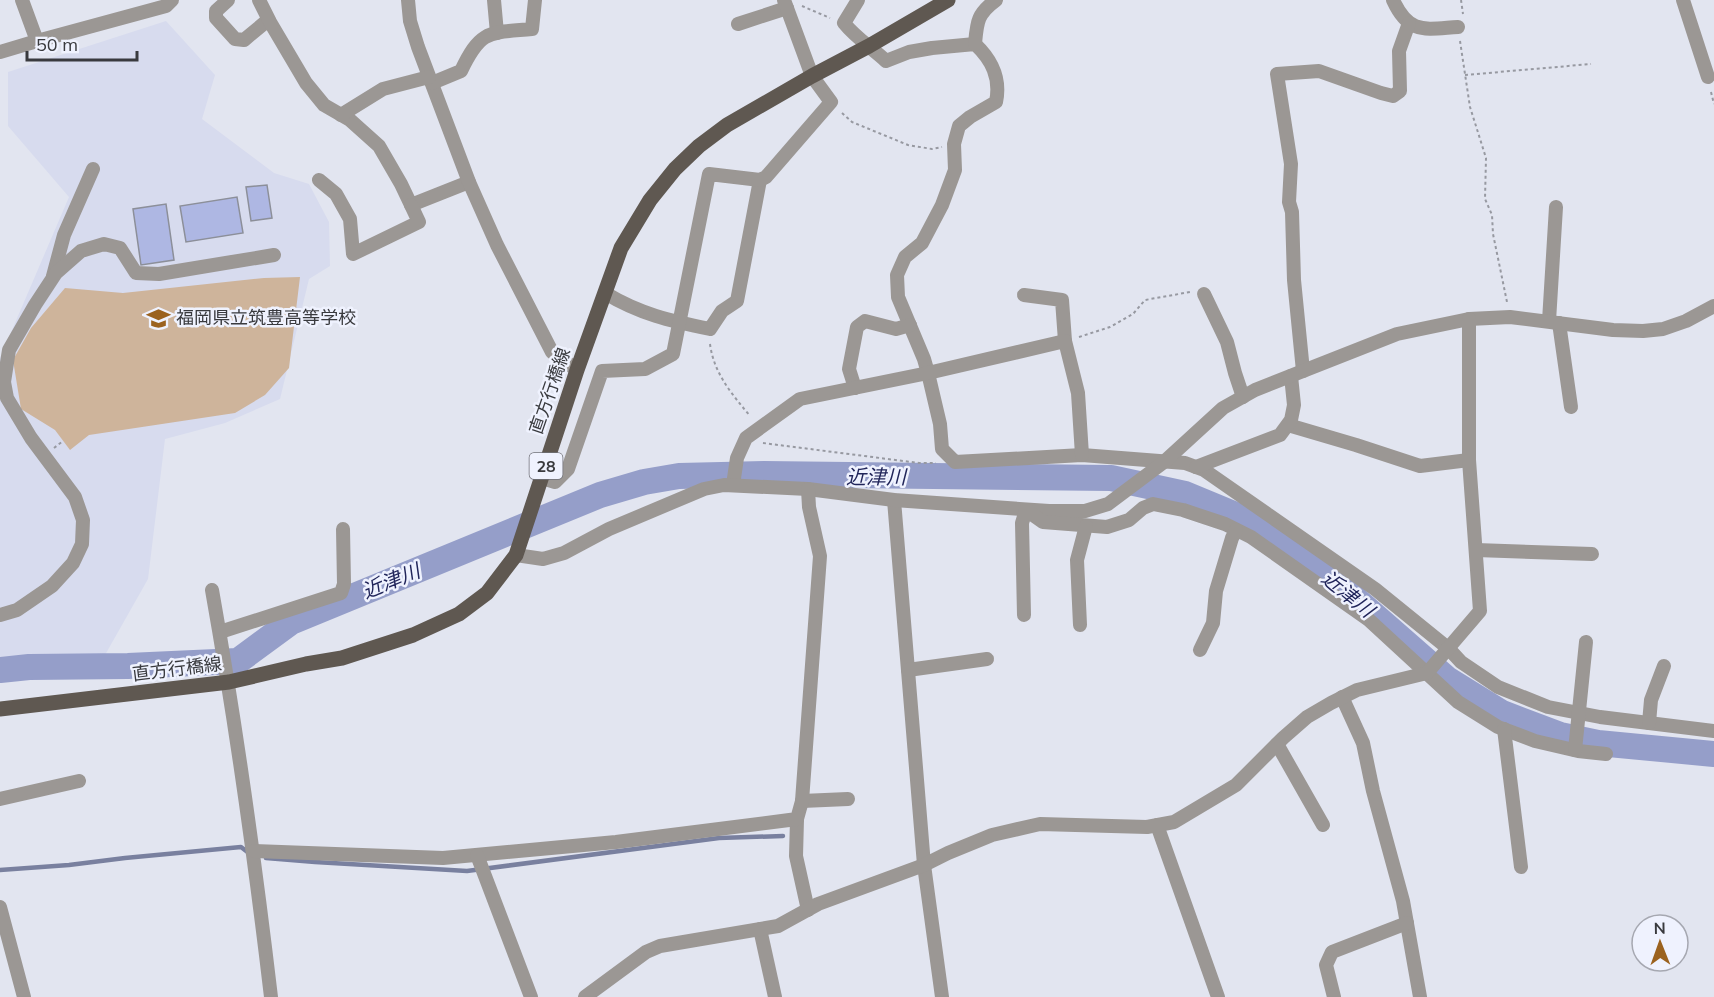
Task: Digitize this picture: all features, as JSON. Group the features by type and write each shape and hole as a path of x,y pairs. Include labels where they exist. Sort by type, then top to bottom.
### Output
{"main road":[{"name":"直方行橋線","path":"0,709 229,682 342,658 413,635 459,614 487,593 516,555 577,370 621,248 650,200 675,169 699,146 727,125 948,0"}],"street":[{"path":"22,0 37,42"},
{"path":"0,52 37,42 146,5 166,6 172,0"},
{"path":"228,0 216,11 216,18 235,39 244,40 268,20"},
{"path":"259,0 268,20 306,83 324,105 350,120 379,146 419,222 353,254 350,219 336,194 319,180"},
{"path":"408,0 410,21 430,80 469,182 497,245 552,352 577,370"},
{"path":"494,0 496,33"},
{"path":"341,116 383,89 461,71 471,51 483,37 496,33 532,29 535,0"},
{"path":"858,0 844,23 853,34 886,61 909,52 975,44"},
{"path":"996,0 985,8 977,20 975,44 988,57 996,77 998,92 996,102 959,126 954,144 955,170 942,205 922,243 905,257 897,275 898,297 928,373 940,424 942,449 955,462 1082,455 1142,458 1185,463 1196,467 1204,470 1375,589 1445,652 1498,687 1548,707 1580,716 1714,730"},
{"path":"1394,0 1399,13 1413,26 1427,29 1458,27"},
{"path":"1683,0 1708,77"},
{"path":"542,478 555,482 568,469 602,371 645,369 673,354 709,174 759,180 766,177 831,102 812,76 788,4 738,24"},
{"path":"1196,467 1280,435 1291,420 1297,374 1292,212 1289,202 1291,164 1277,75 1318,71 1393,96 1400,91 1399,51 1409,23"},
{"path":"53,278 64,236 93,169"},
{"path":"604,294 649,315 710,329 722,312 737,301 759,180"},
{"path":"411,205 469,182"},
{"path":"1556,207 1554,322 1571,407"},
{"path":"0,615 17,610 52,586 73,563 82,544 83,520 75,497 31,438 3,389 9,350 56,273 81,251 104,244 120,248 136,273 159,274 274,255"},
{"path":"1204,294 1227,342 1234,373 1243,397"},
{"path":"1024,295 1062,300 1065,341 1078,393 1082,455"},
{"path":"516,555 543,559 564,553 609,529 704,489 724,485 807,489 894,500 1026,510 1085,511 1108,504 1164,462 1223,408 1255,390 1397,334 1469,319 1510,317 1613,330 1644,331 1664,329 1686,321 1714,306"},
{"path":"585,997 645,952 660,946 778,926 818,904 924,865 992,835 1040,824 1147,827 1174,822 1236,785 1307,717 1357,690 1427,673 1480,611 1469,460 1469,319"},
{"path":"855,388 849,369 857,327 865,321 896,329 910,325"},
{"path":"733,485 737,458 746,438 800,399 928,373 1065,341"},
{"path":"1288,425 1420,466 1469,460"},
{"path":"807,489 820,556 802,801 797,819 796,856 808,910"},
{"path":"894,500 924,865 942,997"},
{"path":"1026,510 1043,522 1107,527 1129,520 1143,508 1153,504 1183,510 1225,524 1251,537 1369,620 1458,702 1504,729 1536,741 1606,754"},
{"path":"1024,615 1022,524 1026,510"},
{"path":"1080,625 1077,560 1086,526"},
{"path":"220,632 341,593 344,584 343,529"},
{"path":"1200,650 1214,623 1216,591 1236,530"},
{"path":"1476,550 1592,554"},
{"path":"212,590 229,682 254,851 271,997"},
{"path":"1576,748 1586,642"},
{"path":"908,670 987,659"},
{"path":"1649,723 1651,700 1665,666"},
{"path":"1342,697 1364,743 1373,791 1407,923 1420,997"},
{"path":"1504,729 1521,867"},
{"path":"1277,744 1323,825"},
{"path":"0,799 79,782"},
{"path":"802,801 848,799"},
{"path":"254,851 443,858 616,843 797,819"},
{"path":"1157,825 1218,997"},
{"path":"477,855 531,997"},
{"path":"0,907 24,997"},
{"path":"1334,997 1326,965 1332,952 1407,923"},
{"path":"760,929 775,997"}],"path":[{"path":"788,4 844,23"},
{"path":"1458,27 1470,107 1486,158 1485,199 1492,215 1492,234 1510,317"},
{"path":"1465,75 1591,64"},
{"path":"831,102 852,122 908,145 932,149 954,144"},
{"path":"1065,341 1110,327 1133,314 1145,300 1189,291 1204,294"},
{"path":"710,329 710,347 724,386 760,428"},
{"path":"746,438 758,442 919,463 955,462"}],"shaded area":[{"name":"福岡県立筑豊高等学校","path":"166,21 215,75 202,119 274,173 309,184 329,222 330,266 309,279 280,399 225,423 165,439 148,579 105,655 0,664 0,358 69,197 8,126 8,72"},
{"path":"300,277 289,368 265,395 235,413 89,435 70,450 55,430 21,409 13,360 31,328 65,288 123,293 264,278"}],"building":[{"path":"267,185 272,218 251,221 246,187"},
{"path":"237,197 243,233 186,242 180,206"},
{"path":"166,204 174,260 141,265 133,209"}],"waterway":[{"name":"近津川","path":"0,670 29,667 128,666 238,661 291,622 600,495 644,482 679,476 764,474 1111,478 1185,494 1255,523 1343,588 1447,679 1502,713 1560,735 1598,743 1714,754"},
{"path":"266,858 467,871 719,838 783,836"},
{"path":"0,870 241,847 250,854"}],"place":[{"name":"福岡県立筑豊高等学校","path":"158,318"}]}
